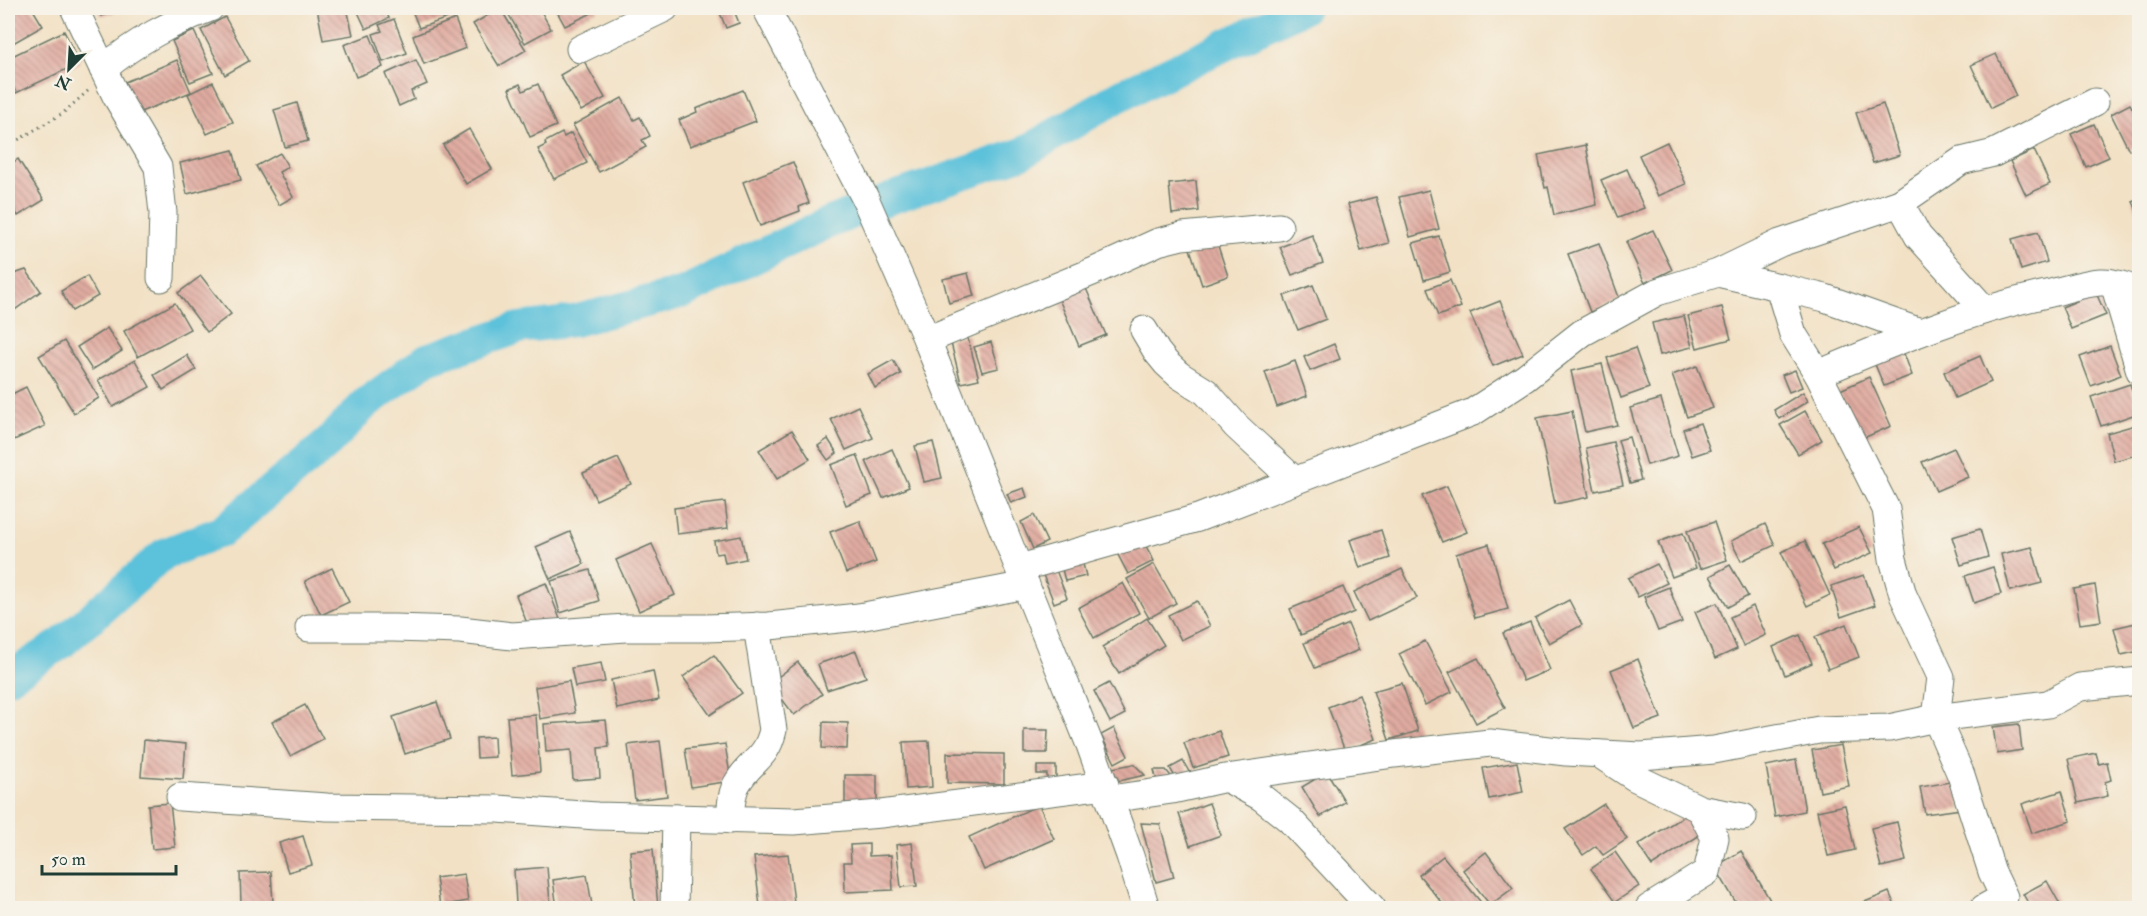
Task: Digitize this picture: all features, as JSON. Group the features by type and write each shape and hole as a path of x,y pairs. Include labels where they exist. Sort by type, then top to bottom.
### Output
{"street":[{"path":"74,8 116,96 158,167 163,213 161,278"},
{"path":"104,69 128,48 149,35 210,8"},
{"path":"580,49 665,8"},
{"path":"766,8 865,198 927,340 1108,792 1131,856 1146,909"},
{"path":"309,628 438,629 512,636 626,628 757,626 859,617 1023,576 1198,518 1473,412 1525,378 1582,333 1657,292 1718,273 1780,243 1900,202 1961,161 1994,153 2095,102"},
{"path":"1900,202 1918,236 1985,310"},
{"path":"927,340 1092,272 1158,242 1182,236 1279,227"},
{"path":"1718,273 1825,298 1920,332"},
{"path":"1818,374 1920,332 2035,296 2101,282 2139,292"},
{"path":"2114,284 2139,371"},
{"path":"1779,287 1793,334 1818,374 1886,509 1893,559 1903,595 1941,677 1936,717 1961,775 1992,872 2004,897 1984,909"},
{"path":"1144,330 1166,363 1179,375 1206,392 1236,426 1294,480"},
{"path":"730,820 731,799 737,782 769,747 773,730 757,626"},
{"path":"180,797 327,807 498,809 597,816 794,821 1108,792 1172,790 1226,778 1490,743 1641,756 1714,750 1819,730 1889,728 1936,717 2048,704 2080,687 2139,681"},
{"path":"1598,754 1634,777 1700,809 1743,817"},
{"path":"1226,778 1261,796 1290,820 1372,909"},
{"path":"1649,909 1707,872 1715,838 1700,809"},
{"path":"674,909 676,818"}],"path":[{"path":"8,146 63,113 86,95 104,69"}],"building":[{"path":"32,8 43,26 8,46 8,9"},
{"path":"98,8 129,8 101,16"},
{"path":"317,8 347,8 353,35 323,40"},
{"path":"384,8 389,18 366,29 357,10"},
{"path":"411,8 444,8 448,18 419,28"},
{"path":"500,8 526,50 499,66 473,24"},
{"path":"505,8 539,8 551,29 525,43"},
{"path":"555,8 597,8 598,10 565,26"},
{"path":"718,8 733,8 739,23 726,28"},
{"path":"225,17 249,61 225,75 201,30"},
{"path":"394,19 407,53 383,62 373,34 382,31 379,25"},
{"path":"455,19 466,48 424,64 413,36"},
{"path":"64,31 80,63 16,93 8,76 8,58"},
{"path":"194,31 213,73 190,82 172,41"},
{"path":"370,35 383,67 356,77 344,45"},
{"path":"1996,54 2016,96 1991,108 1971,65"},
{"path":"177,60 191,92 138,113 125,82"},
{"path":"416,60 427,84 411,91 414,99 399,106 385,74"},
{"path":"584,61 605,98 581,111 560,75"},
{"path":"213,82 233,122 207,134 188,94"},
{"path":"520,84 523,91 538,84 556,126 530,137 509,89"},
{"path":"743,90 756,121 690,146 679,120 697,112 696,109"},
{"path":"622,98 634,120 640,117 650,136 642,140 646,147 599,172 573,125"},
{"path":"297,103 308,141 285,147 274,110"},
{"path":"1883,104 1900,155 1873,163 1856,113"},
{"path":"2130,104 2140,123 2140,144 2129,150 2111,114"},
{"path":"2094,124 2109,157 2086,167 2071,134"},
{"path":"469,129 492,169 466,184 443,145"},
{"path":"562,133 564,137 571,133 587,163 554,179 538,149 546,145 545,142"},
{"path":"1667,142 1686,184 1658,196 1639,155"},
{"path":"1586,145 1597,205 1554,215 1538,155"},
{"path":"233,150 241,180 187,194 180,163"},
{"path":"2034,150 2050,184 2026,195 2010,161"},
{"path":"280,153 288,167 279,172 293,197 279,205 256,166"},
{"path":"18,159 44,200 18,216 8,199 8,166"},
{"path":"793,162 809,203 799,207 800,211 760,226 743,182"},
{"path":"1627,169 1644,208 1618,218 1601,180"},
{"path":"1196,181 1199,211 1172,214 1169,184"},
{"path":"1429,190 1439,229 1410,237 1399,197"},
{"path":"1376,197 1389,243 1361,251 1348,204"},
{"path":"2140,199 2140,217 2133,202"},
{"path":"8,206 13,216 8,220"},
{"path":"1653,230 1672,270 1645,283 1626,242"},
{"path":"2038,232 2047,262 2021,270 2012,239"},
{"path":"1312,235 1323,263 1292,275 1280,247"},
{"path":"1439,236 1450,272 1424,280 1413,243"},
{"path":"1216,240 1228,276 1202,285 1190,249"},
{"path":"1599,243 1620,300 1590,312 1568,254"},
{"path":"26,270 41,291 9,314 8,276"},
{"path":"968,273 974,296 949,303 943,279"},
{"path":"87,276 98,296 72,311 61,291"},
{"path":"201,276 231,314 207,332 178,293"},
{"path":"1450,280 1461,307 1438,316 1427,289"},
{"path":"1313,285 1326,319 1298,330 1284,296"},
{"path":"1085,286 1106,335 1079,346 1058,297"},
{"path":"2096,293 2106,315 2071,329 2062,307"},
{"path":"1500,301 1523,354 1493,366 1470,313"},
{"path":"175,303 190,329 138,357 124,331"},
{"path":"1722,307 1731,339 1697,348 1688,316"},
{"path":"1684,316 1692,347 1660,355 1652,323"},
{"path":"107,328 122,351 92,370 77,347"},
{"path":"967,335 979,379 961,383 950,339"},
{"path":"64,341 99,398 74,413 39,356"},
{"path":"991,342 999,368 982,372 974,347"},
{"path":"1334,344 1340,359 1310,371 1304,357"},
{"path":"2110,346 2121,375 2091,386 2080,357"},
{"path":"1635,348 1649,388 1621,398 1607,358"},
{"path":"1903,351 1912,375 1884,386 1874,362"},
{"path":"187,355 196,370 163,390 154,375"},
{"path":"1980,356 1991,382 1955,398 1944,372"},
{"path":"135,360 150,387 113,407 98,380"},
{"path":"893,360 901,374 875,388 868,374"},
{"path":"1295,361 1307,396 1277,407 1265,372"},
{"path":"1602,364 1617,425 1585,432 1571,371"},
{"path":"1697,366 1713,408 1687,417 1672,375"},
{"path":"1795,370 1802,387 1789,392 1782,375"},
{"path":"1869,377 1891,426 1859,440 1838,391"},
{"path":"2130,384 2139,413 2101,426 2091,397"},
{"path":"26,387 45,426 14,440 8,426 8,396"},
{"path":"1803,392 1808,401 1779,419 1774,410"},
{"path":"1661,399 1678,456 1647,465 1630,408"},
{"path":"858,406 873,438 846,450 831,419"},
{"path":"1572,411 1589,497 1555,504 1537,418"},
{"path":"1805,411 1822,440 1798,454 1780,425"},
{"path":"1700,423 1710,450 1692,456 1683,429"},
{"path":"2139,424 2140,454 2114,461 2107,433"},
{"path":"792,430 810,459 777,479 759,450"},
{"path":"1629,437 1641,480 1630,483 1618,440"},
{"path":"828,439 837,453 828,460 818,446"},
{"path":"933,442 942,478 924,482 915,446"},
{"path":"1613,442 1623,485 1595,491 1586,448"},
{"path":"1954,448 1968,477 1936,491 1922,462"},
{"path":"892,449 909,487 883,498 866,461"},
{"path":"857,455 872,495 846,505 831,465"},
{"path":"618,458 631,484 596,500 583,473"},
{"path":"1447,486 1467,532 1442,542 1422,496"},
{"path":"1024,488 1027,497 1011,503 1007,494"},
{"path":"725,502 728,528 677,534 674,508"},
{"path":"1034,515 1047,542 1033,549 1021,522"},
{"path":"860,521 876,562 846,573 830,532"},
{"path":"1714,522 1727,560 1700,569 1687,531"},
{"path":"1765,524 1775,545 1741,561 1731,541"},
{"path":"1859,527 1872,553 1834,570 1822,544"},
{"path":"1980,529 1988,557 1961,565 1952,537"},
{"path":"1381,530 1390,558 1360,568 1350,540"},
{"path":"570,532 584,564 550,579 536,547"},
{"path":"1683,533 1696,568 1672,577 1658,542"},
{"path":"741,536 746,559 725,563 723,553 716,554 714,541"},
{"path":"1142,539 1154,561 1128,574 1116,551"},
{"path":"1805,541 1830,595 1807,606 1781,552"},
{"path":"652,544 675,595 639,611 616,560"},
{"path":"1489,544 1508,609 1475,618 1456,554"},
{"path":"2032,547 2042,583 2010,591 2001,554"},
{"path":"1083,564 1086,576 1065,581 1062,569"},
{"path":"1154,564 1176,603 1149,618 1127,579"},
{"path":"1657,564 1667,583 1638,597 1628,578"},
{"path":"1730,565 1748,596 1728,607 1710,576"},
{"path":"1993,567 2001,594 1974,603 1965,576"},
{"path":"332,568 349,602 321,615 305,581"},
{"path":"1402,569 1417,598 1368,621 1354,592"},
{"path":"590,570 599,601 560,613 551,581"},
{"path":"1056,570 1067,598 1054,603 1043,575"},
{"path":"1864,575 1875,605 1841,617 1831,586"},
{"path":"546,583 560,619 530,631 516,595"},
{"path":"1123,583 1139,613 1094,638 1078,608"},
{"path":"2095,585 2101,621 2080,624 2074,589"},
{"path":"1343,587 1354,612 1301,635 1290,609"},
{"path":"1669,587 1682,622 1658,631 1644,597"},
{"path":"1569,600 1582,625 1549,643 1535,618"},
{"path":"1197,601 1210,626 1181,640 1168,615"},
{"path":"1717,603 1737,649 1715,659 1695,612"},
{"path":"1753,606 1766,635 1743,646 1730,617"},
{"path":"1147,618 1164,645 1119,674 1102,647"},
{"path":"1530,622 1550,670 1523,681 1503,633"},
{"path":"2140,622 2140,651 2121,655 2114,628"},
{"path":"1348,624 1359,650 1315,668 1304,643"},
{"path":"1846,624 1859,657 1828,669 1815,637"},
{"path":"1800,635 1812,663 1785,675 1773,647"},
{"path":"1425,641 1452,692 1425,705 1399,654"},
{"path":"856,651 866,677 827,690 818,664"},
{"path":"714,655 742,693 710,715 683,677"},
{"path":"1478,658 1505,708 1476,723 1449,672"},
{"path":"1638,659 1661,718 1634,728 1611,670"},
{"path":"798,662 822,694 794,715 770,683"},
{"path":"601,663 605,682 575,687 571,668"},
{"path":"653,671 659,700 617,709 611,680"},
{"path":"569,681 575,713 540,719 535,687"},
{"path":"1109,683 1125,714 1110,722 1094,691"},
{"path":"1402,683 1418,731 1389,740 1373,691"},
{"path":"1359,695 1376,739 1345,751 1328,707"},
{"path":"437,702 450,739 405,754 393,717"},
{"path":"305,705 323,739 290,756 272,722"},
{"path":"536,715 540,772 512,775 507,717"},
{"path":"606,720 609,747 598,748 600,778 573,780 571,750 546,752 544,724"},
{"path":"823,722 848,723 847,749 822,748"},
{"path":"2019,724 2022,750 1997,754 1993,727"},
{"path":"1114,728 1128,756 1115,763 1101,735"},
{"path":"1024,730 1048,730 1047,753 1024,753"},
{"path":"1219,731 1228,757 1193,768 1184,743"},
{"path":"494,737 495,757 477,758 476,738"},
{"path":"144,740 186,744 183,779 141,776"},
{"path":"660,741 667,796 635,800 628,745"},
{"path":"929,741 932,787 906,789 903,742"},
{"path":"725,744 731,781 691,787 685,749"},
{"path":"1841,745 1849,786 1820,792 1812,750"},
{"path":"947,753 1004,754 1004,784 947,783"},
{"path":"2096,753 2099,764 2107,762 2111,780 2105,782 2108,796 2078,803 2068,759"},
{"path":"1796,760 1805,811 1775,817 1766,766"},
{"path":"1183,761 1192,777 1179,784 1170,768"},
{"path":"1517,762 1523,792 1489,799 1483,768"},
{"path":"1134,764 1145,775 1119,781 1112,768"},
{"path":"1037,766 1056,766 1056,781 1047,781 1047,774 1037,774"},
{"path":"1154,770 1166,770 1174,780 1158,785"},
{"path":"1327,772 1345,802 1320,817 1302,787"},
{"path":"845,775 877,775 877,803 845,803"},
{"path":"1956,781 1961,809 1925,814 1920,787"},
{"path":"2062,791 2071,821 2032,833 2022,804"},
{"path":"170,803 175,847 152,849 148,805"},
{"path":"1209,803 1221,835 1190,846 1179,814"},
{"path":"1604,804 1627,839 1603,855 1596,846 1583,855 1565,829"},
{"path":"1039,805 1054,839 984,870 969,837"},
{"path":"1845,805 1855,850 1828,856 1817,811"},
{"path":"1687,814 1700,835 1652,866 1638,845"},
{"path":"1897,822 1906,861 1881,867 1871,828"},
{"path":"1141,823 1160,824 1174,877 1156,882"},
{"path":"303,836 312,865 288,872 279,843"},
{"path":"912,843 917,886 901,887 896,845"},
{"path":"869,844 869,856 891,855 893,890 845,892 844,862 851,862 850,845"},
{"path":"653,849 658,908 635,908 630,851"},
{"path":"1741,851 1770,900 1756,908 1739,908 1715,867"},
{"path":"1486,852 1513,888 1490,905 1463,870"},
{"path":"1615,852 1639,886 1615,902 1591,869"},
{"path":"788,854 794,902 760,906 754,857"},
{"path":"1443,856 1484,906 1446,908 1419,875"},
{"path":"547,867 550,902 516,904 514,870"},
{"path":"271,872 273,903 241,904 240,873"},
{"path":"464,874 468,901 440,906 436,878"},
{"path":"587,875 592,905 557,908 553,880"},
{"path":"2047,881 2062,908 2031,908 2023,894"},
{"path":"1889,892 1896,908 1862,908 1860,904"},
{"path":"316,905 346,906 346,908 316,908"}],"waterway":[{"path":"883,201 1023,153 1121,95 1303,8"},
{"path":"8,678 62,643 164,554 222,531 328,443 366,403 427,359 519,328 574,321 684,292 853,213"}]}
